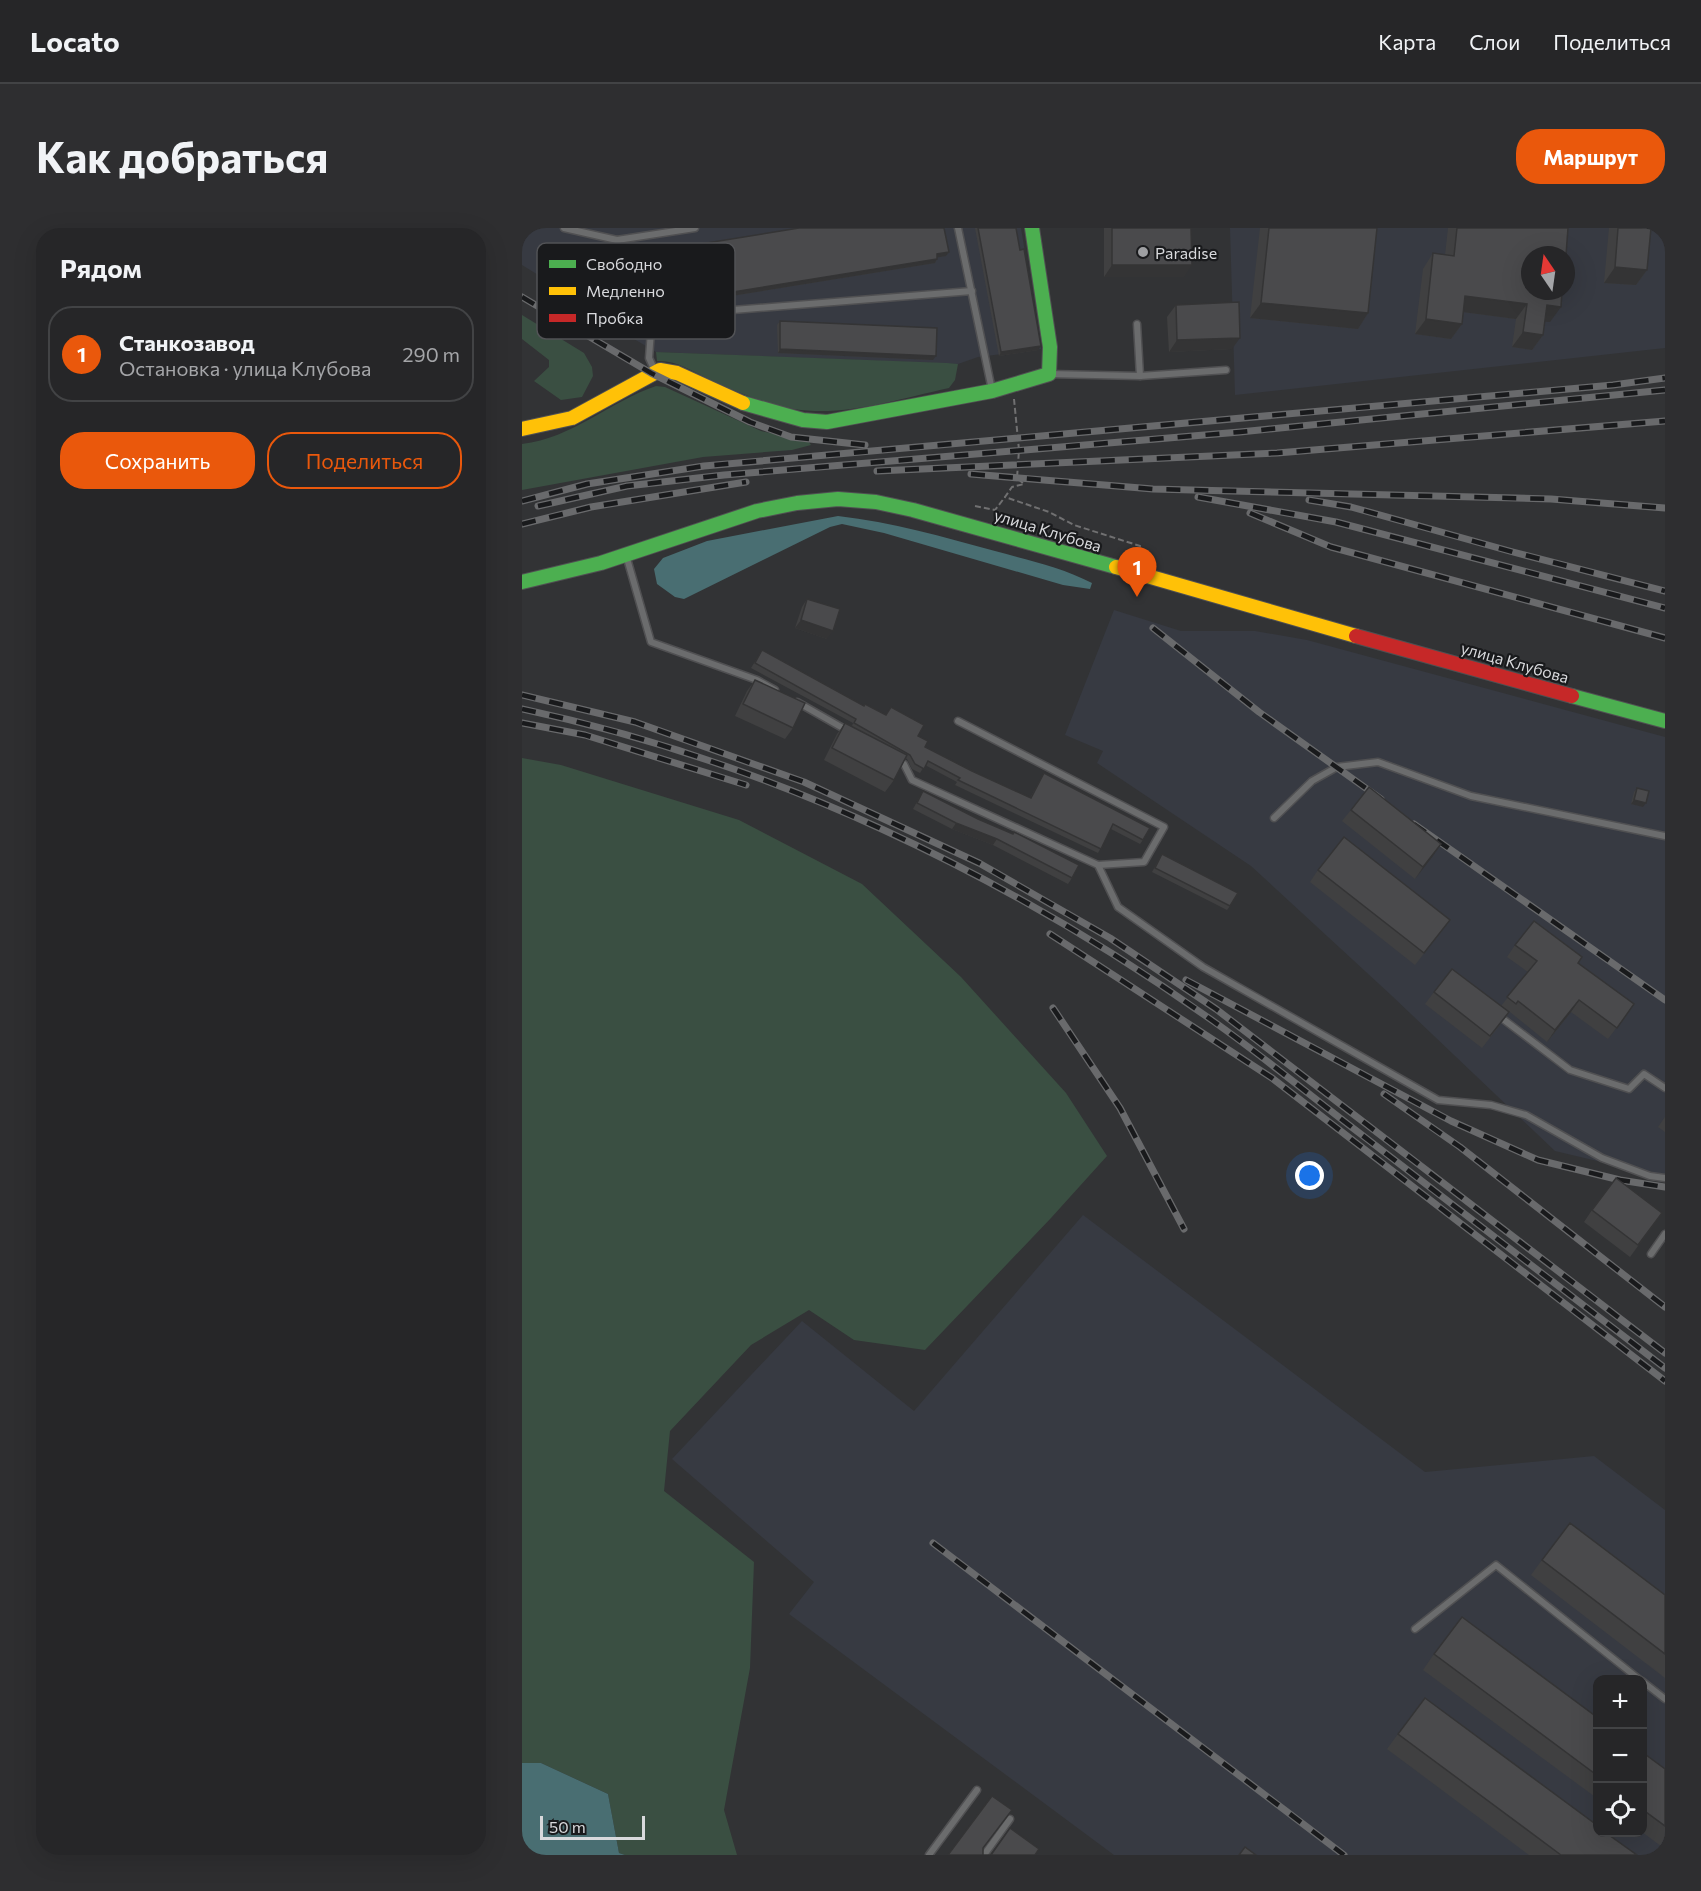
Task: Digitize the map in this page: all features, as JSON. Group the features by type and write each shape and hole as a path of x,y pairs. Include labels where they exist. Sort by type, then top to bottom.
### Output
{"street":[{"path":"522,429 572,418 656,371 677,373 740,402 774,413 815,422 854,419 992,391 1049,374 1050,347 1032,228"},
{"name":"улица Клубова","path":"522,582 584,569 706,526 771,508 811,501 841,499 894,505 978,526 1137,574 1665,721"}],"lane":[{"path":"564,228 617,240 694,228"},
{"path":"958,228 992,391"},
{"path":"735,310 972,291"},
{"path":"1137,324 1140,376"},
{"path":"651,339 650,358 656,371"},
{"path":"1049,374 1140,376 1226,370"},
{"path":"626,554 651,642 757,680 855,736"},
{"path":"885,753 904,764 912,780 1098,865 1144,862 1164,827 958,721"},
{"path":"1274,818 1312,782 1337,767 1378,762 1471,796 1665,836"},
{"path":"1098,865 1118,907 1184,953 1438,1100 1491,1105 1527,1115 1602,1158 1650,1176 1665,1178"},
{"path":"1496,1014 1570,1070 1629,1089 1644,1074 1665,1088"},
{"path":"1651,1254 1665,1234"},
{"path":"1414,1629 1496,1565 1634,1675"},
{"path":"1647,1686 1665,1699"},
{"path":"929,1855 977,1790"},
{"path":"984,1855 1010,1819"}],"path":[{"path":"975,506 995,510 1012,488 1024,484 1017,478 1019,450 1013,386"},
{"path":"1005,497 1049,512 1074,525 1140,546 1135,561"}],"shaded area":[{"path":"522,228 1021,228 1041,349 978,357 958,364 656,352 634,339 735,339 735,243 537,243 537,274 522,265"},
{"path":"1230,228 1665,228 1665,348 1235,395"},
{"path":"1114,610 1181,631 1255,631 1307,640 1665,737 1665,1177 1555,1151 1251,866 1097,763 1103,751 1065,735"},
{"path":"1083,1215 1425,1472 1594,1456 1665,1510 1665,1855 1114,1855 789,1614 814,1582 672,1459 802,1321 914,1411"}],"green space":[{"path":"522,315 537,324 537,339 561,339 584,353 592,367 593,376 582,397 561,400 534,381 549,367 549,360 522,339"},
{"path":"656,352 958,364 955,380 949,388 859,408 814,411 791,409 753,398 677,364 657,361"},
{"path":"656,386 665,387 761,431 808,441 811,445 792,450 703,457 522,490 522,444 558,435"},
{"path":"522,758 561,765 739,820 862,884 961,977 1066,1093 1107,1156 925,1350 854,1340 809,1310 751,1345 670,1431 664,1491 754,1562 750,1668 724,1810 737,1855 625,1855 619,1853 608,1794 541,1763 522,1763"}],"water":[{"path":"838,516 898,526 956,540 1057,568 1092,583 1090,589 1063,585 884,533 842,524 830,527 684,599 675,597 657,584 654,569 663,558 707,541"},
{"path":"522,1763 541,1763 608,1794 619,1853 625,1855 522,1855"}],"building":[{"path":"799,228 944,228 949,252 937,254 937,259 735,292 735,243 706,243"},
{"path":"978,228 1016,228 1020,250 1024,249 1041,346 1001,352"},
{"name":"Paradise","path":"1112,228 1191,228 1192,265 1112,265"},
{"path":"1269,228 1377,228 1368,313 1261,303"},
{"path":"1457,228 1568,228 1567,246 1521,246 1521,300 1561,300 1561,307 1547,305 1543,335 1523,332 1527,304 1465,296 1462,324 1426,319 1433,253 1454,256"},
{"path":"1618,228 1651,228 1647,270 1615,267"},
{"path":"1239,302 1240,338 1177,340 1176,305"},
{"path":"780,321 937,328 936,356 780,349"},
{"path":"807,599 840,609 833,631 801,620"},
{"path":"762,650 864,706 865,704 886,715 891,707 924,725 918,736 928,741 925,747 972,771 1031,798 1044,773 1150,828 1143,840 1113,824 1101,849 958,780 960,778 928,761 924,769 915,764 910,755 854,723 856,719 755,663"},
{"path":"755,680 805,703 793,728 743,704"},
{"path":"845,723 907,755 894,780 832,748"},
{"path":"1369,787 1441,844 1423,867 1351,810"},
{"path":"1637,788 1649,791 1646,803 1634,800"},
{"path":"923,791 978,819 1013,834 1014,832 1079,865 1072,878 997,839 956,823 917,803"},
{"path":"1344,837 1450,920 1424,953 1318,870"},
{"path":"1162,854 1238,893 1230,906 1155,868"},
{"path":"1534,921 1582,957 1578,963 1634,1004 1617,1028 1579,1000 1555,1030 1518,1001 1516,1004 1507,997 1537,961 1515,945"},
{"path":"1452,969 1509,1012 1490,1036 1434,992"},
{"path":"1616,1178 1662,1213 1638,1245 1592,1210"},
{"path":"1570,1523 1665,1595 1665,1654 1542,1560"},
{"path":"1462,1617 1593,1714 1593,1772 1434,1654"},
{"path":"1425,1698 1593,1822 1593,1837 1612,1837 1637,1855 1561,1855 1398,1734"},
{"path":"1647,1756 1665,1769 1665,1826 1647,1813"},
{"path":"992,1796 1012,1810 983,1848 983,1855 948,1855"},
{"path":"1010,1828 1039,1849 1035,1855 991,1855"},
{"path":"1245,1847 1256,1855 1239,1855"}],"railway":[{"path":"522,297 537,306"},
{"path":"593,339 651,373 750,422 791,437 865,445"},
{"path":"522,501 587,484 704,466 1613,385 1665,378"},
{"path":"538,506 627,486 724,475 1240,432 1665,390"},
{"path":"877,471 1277,453 1665,421"},
{"path":"971,474 1153,489 1551,499 1665,508"},
{"path":"522,524 591,507 746,482"},
{"path":"1198,497 1336,522 1665,608"},
{"path":"1309,500 1351,507 1665,591"},
{"path":"1250,513 1331,547 1665,638"},
{"path":"1153,628 1259,712 1381,799"},
{"path":"522,695 635,722 804,782 979,863 1110,938 1216,1009 1665,1353"},
{"path":"522,709 615,732 706,759 795,792 883,830 969,872 1053,918 1134,968 1213,1021 1665,1368"},
{"path":"522,723 585,735 746,785"},
{"path":"1414,824 1665,1000"},
{"path":"1050,934 1272,1078 1665,1381"},
{"path":"1186,980 1451,1121 1538,1160 1620,1180 1665,1187"},
{"path":"1053,1008 1120,1108 1184,1229"},
{"path":"1384,1094 1460,1147 1665,1307"},
{"path":"933,1543 1344,1855"}],"traffic: fast":[{"path":"743,403 803,420 827,422 992,391 1049,374 1050,347 1032,228"},
{"path":"522,582 601,563 757,511 797,503 838,499 876,502 913,510 1116,567"},
{"path":"1572,696 1665,721"}],"traffic: slow":[{"path":"522,429 572,418 660,370 677,373 743,403"},
{"path":"1116,567 1356,636"}],"traffic: jam":[{"path":"1356,636 1572,696"}],"place":[{"name":"Paradise","path":"1143,252"},
{"name":"Станкозавод","path":"1137,597"}]}
